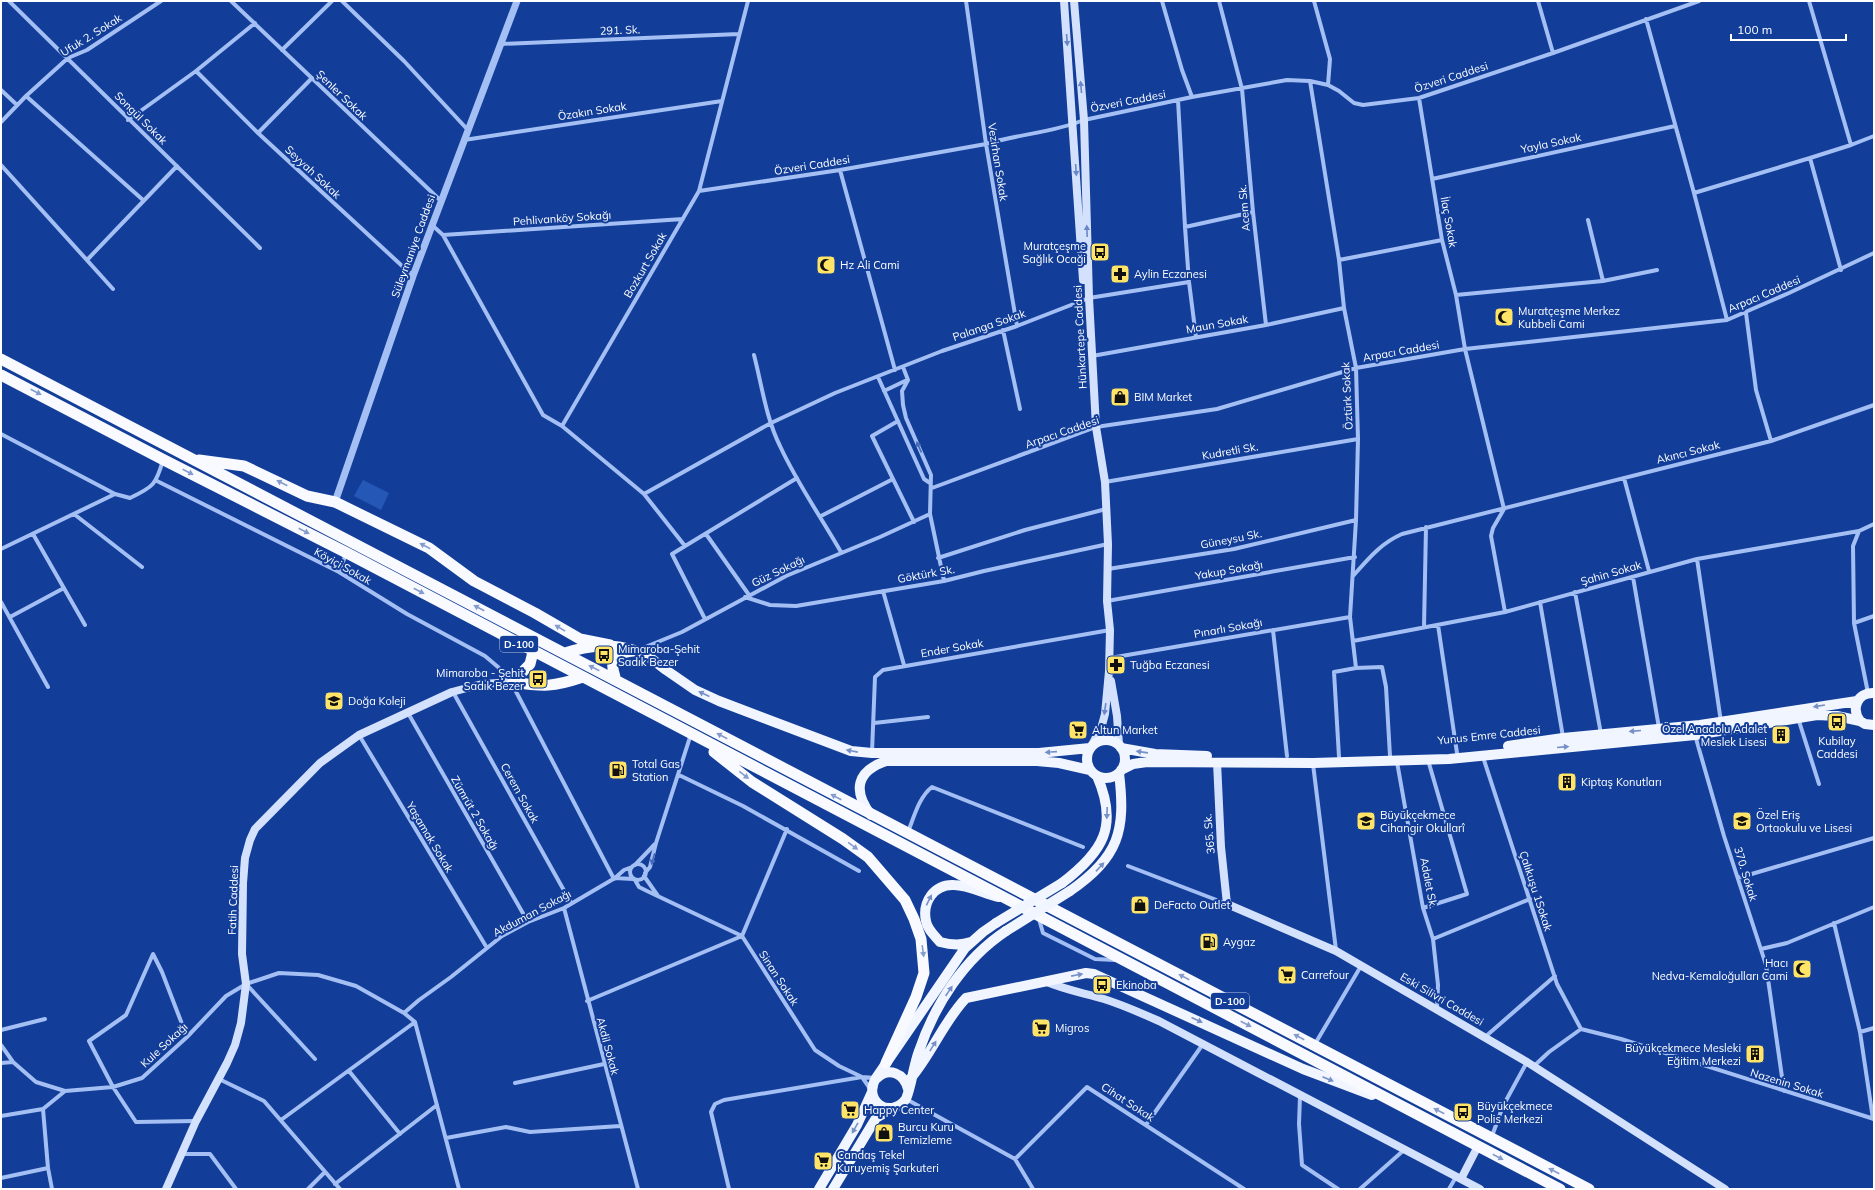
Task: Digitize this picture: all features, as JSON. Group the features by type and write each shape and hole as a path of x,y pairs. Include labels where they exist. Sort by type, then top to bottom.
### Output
{"highway":[{"name":"D-100","path":"1,359 615,678 907,834 1589,1189"},
{"name":"D-100","path":"1,375 347,553 887,838 1038,914 1388,1100 1560,1189"},
{"path":"190,458 244,466 307,496 335,502 429,548 474,581 535,613 580,640 610,644 636,650"},
{"path":"565,653 581,648 610,644"},
{"path":"615,678 613,662 622,652 636,650"},
{"path":"512,682 530,664 534,652"},
{"path":"512,682 542,686 561,684 583,677"},
{"path":"691,734 752,782 843,839 868,857 905,900 914,918 921,939 924,973 916,997 886,1062"}],"main road":[{"path":"1064,1 1084,290 1089,298"},
{"name":"Hünkartepe Caddesi","path":"1074,1 1084,120 1089,298 1096,428 1105,482 1108,544 1107,601 1110,630 1109,671"},
{"path":"636,650 652,659 690,687 719,701 851,751 872,753 1038,753 1091,747 1102,740 1109,740 1120,747"},
{"path":"819,1189 858,1125 872,1092 873,1083 886,1062 918,1020 951,966 973,941 996,923 1062,883 1092,857 1099,847 1104,832 1108,811 1103,789 1087,760 1091,747 1102,725 1105,714 1109,671"},
{"path":"833,1189 876,1118 902,1103 906,1099 911,1078 929,1026 943,999 976,954 1006,931 1090,877 1102,865 1114,845 1121,812 1120,771 1124,759 1120,747 1117,716 1109,671"},
{"name":"Fatih Caddesi","path":"166,1189 196,1121 227,1063 241,1023 246,984 242,954 243,884 245,858 255,829 320,763 359,735 452,692 482,684 512,682"},
{"path":"1860,721 1855,712 1857,701 1871,693"},
{"name":"Yunus Emre Caddesi","path":"1120,747 1155,754 1217,759 1287,756 1394,758 1457,752 1563,738 1721,722 1857,701"},
{"path":"871,815 864,806 859,790 861,779 874,765 886,761 1037,761 1059,763 1108,778 1133,764 1147,762 1217,759 1313,763 1394,758 1428,760 1695,735 1817,715 1837,716 1874,725"},
{"name":"365. Sk.","path":"1217,759 1220,833 1227,904"},
{"path":"973,941 963,945 940,942 930,930 926,922 926,904 936,889 944,886 955,885 1012,901"},
{"name":"Eski Silivri Caddesi","path":"1227,904 1336,951 1361,965 1531,1064 1725,1189"},
{"path":"911,1078 930,1053 957,1007 966,998 1086,973 1094,974 1303,1068 1339,1083 1388,1100"},
{"path":"1047,982 1065,990 1101,998 1123,1005 1203,1043 1300,1096 1480,1189"},
{"path":"876,1078 886,1072 898,1074 907,1082 908,1088"},
{"path":"872,1092 874,1098 882,1106 893,1108"},
{"path":"1459,1178 1478,1146"}],"street":[{"name":"Songül Sokak","path":"9,1 68,58 128,120 260,248"},
{"name":"Ufuk 2. Sokak","path":"1,122 26,96 68,58 88,50 161,1"},
{"name":"Şenler Sokak","path":"231,1 442,200"},
{"path":"282,50 332,1"},
{"path":"342,1 404,61 467,129"},
{"name":"Süleymaniye Caddesi","path":"335,502 413,276 467,129 517,1"},
{"name":"Bozkurt Sokak","path":"562,426 698,191 748,1"},
{"name":"Vezirhan Sokak","path":"966,1 986,144 1016,326"},
{"path":"1162,1 1182,70 1192,97"},
{"name":"Acem Sk.","path":"1219,1 1242,89 1253,212 1266,325"},
{"path":"1314,1 1330,59 1328,85"},
{"path":"1538,1 1552,53"},
{"name":"Özveri Caddesi","path":"698,191 840,170 986,144 1073,124 1084,120 1192,97 1287,80 1310,81 1328,85 1339,90 1354,103 1363,105 1419,98 1698,1"},
{"path":"1809,1 1851,144"},
{"path":"1646,19 1727,320"},
{"path":"128,120 196,71 255,23"},
{"name":"291. Sk.","path":"501,44 739,34"},
{"name":"Seyyah Sokak","path":"196,71 258,133 413,276"},
{"path":"258,133 312,78"},
{"name":"Öztürk Sokak","path":"1310,81 1340,260 1344,308 1356,368 1358,439 1356,520 1350,617 1356,668"},
{"path":"1,90 17,106"},
{"path":"26,96 143,200"},
{"name":"İlaç Sokak","path":"1419,98 1442,240 1456,295 1465,349 1504,510"},
{"path":"1178,100 1189,282 1196,337"},
{"name":"Özakın Sokak","path":"464,140 722,101"},
{"name":"Yayla Sokak","path":"1432,179 1675,126"},
{"path":"1694,193 1810,158 1874,136"},
{"path":"1810,158 1841,270"},
{"path":"1,165 113,289"},
{"path":"87,260 177,166"},
{"path":"840,170 896,370"},
{"path":"1185,228 1253,212"},
{"name":"Pehlivanköy Sokağı","path":"443,235 683,219"},
{"path":"1588,220 1603,281"},
{"path":"432,225 443,235 543,415 562,426 644,494 685,546"},
{"path":"1340,260 1442,240"},
{"name":"Arpacı Caddesi","path":"932,488 1096,428 1217,409 1356,368 1465,349 1727,320 1746,313 1841,270 1874,253"},
{"path":"1456,295 1603,281 1657,270"},
{"name":"Palanga Sokak","path":"644,494 771,423 834,393 1089,298 1189,282"},
{"name":"Maun Sokak","path":"1092,356 1266,325 1344,308"},
{"path":"1746,313 1756,390 1771,440"},
{"path":"1003,330 1020,409"},
{"path":"754,356 771,423 779,446 841,552"},
{"path":"903,367 908,380 902,391 906,418 931,475 930,483"},
{"path":"878,377 924,478 930,483 932,488 930,514 944,581"},
{"path":"884,391 908,380"},
{"name":"Akıncı Sokak","path":"1352,577 1380,546 1390,539 1426,527 1504,510 1771,440 1874,405"},
{"path":"898,421 872,436 914,522"},
{"path":"1,434 114,494 130,498 146,491 157,481 164,460"},
{"name":"Kudretli Sk.","path":"1105,482 1358,439"},
{"path":"705,619 672,554 797,478"},
{"path":"1624,478 1649,571"},
{"path":"821,516 892,479"},
{"name":"Köyiçi Sokak","path":"157,481 339,572 407,614 485,656 498,667 512,682 614,879"},
{"path":"1,549 114,494"},
{"path":"938,558 1025,530 1106,509"},
{"path":"1504,510 1493,528 1491,536 1505,612"},
{"path":"74,514 142,567"},
{"name":"Güz Sokağı","path":"636,650 682,632 786,576 930,514"},
{"name":"Güneysu Sk.","path":"1108,569 1234,548 1356,520"},
{"name":"Şahin Sokak","path":"1353,641 1505,612 1633,577 1649,571 1697,559 1859,531 1874,524"},
{"path":"1424,627 1426,527"},
{"path":"1859,531 1853,546 1854,623 1871,693"},
{"path":"33,534 85,625"},
{"path":"706,534 747,596"},
{"name":"Göktürk Sk.","path":"747,596 770,605 796,606 883,590 944,581 1108,544"},
{"path":"339,572 347,553"},
{"name":"Yakup Sokağı","path":"1107,601 1354,557"},
{"path":"1697,559 1721,722"},
{"path":"1633,577 1659,729"},
{"path":"10,617 64,588"},
{"path":"883,590 904,665"},
{"path":"1575,592 1601,734"},
{"path":"1,602 48,687"},
{"path":"1540,602 1563,738"},
{"path":"1854,623 1874,616"},
{"name":"Pınarlı Sokağı","path":"1109,658 1350,617"},
{"path":"1438,625 1457,752"},
{"name":"Ender Sokak","path":"872,753 875,677 883,670 904,665 1110,630"},
{"path":"1273,630 1287,756"},
{"name":"Adalet Sk.","path":"1356,668 1382,667 1386,687 1394,758 1424,908 1433,939 1438,985 1437,1009"},
{"path":"1339,757 1334,672 1356,668"},
{"name":"Cerem Sokak","path":"452,692 571,903"},
{"name":"Zümrüt 2 Sokağı","path":"407,712 528,922"},
{"path":"874,723 928,717"},
{"path":"1798,718 1819,784"},
{"path":"614,879 641,880 650,868 656,843 691,734"},
{"name":"Yaşamak Sokak","path":"359,735 487,948"},
{"name":"370. Sokak","path":"1695,735 1766,965 1784,1091"},
{"name":"Çalıkuşu 1Sokak","path":"1482,755 1555,976 1581,1029"},
{"path":"1424,908 1467,894 1428,760"},
{"path":"1313,763 1336,951"},
{"path":"679,775 787,829 859,871"},
{"path":"907,834 926,791 932,787 1082,847"},
{"path":"587,1001 742,936 787,829"},
{"path":"1738,878 1874,838"},
{"name":"Akduman Sokağı","path":"404,1013 502,936 528,922 564,908 614,879 624,870 634,866 656,843"},
{"path":"658,896 645,875 642,866 634,866 630,874 640,887 658,896 742,936"},
{"name":"Eski Silivri Caddesi","path":"1128,866 1227,904"},
{"path":"1433,939 1530,899"},
{"path":"1761,949 1787,943 1874,907"},
{"name":"Akdil Sokak","path":"564,908 587,1001 638,1189"},
{"path":"1834,923 1860,1032 1874,1119"},
{"name":"Sinan Sokak","path":"742,936 815,1050 838,1066 862,1077 876,1078"},
{"path":"188,1037 162,972 152,954 126,1014 89,1041 113,1087 136,1122 196,1121"},
{"path":"1314,1045 1361,965"},
{"name":"Kule Sokağı","path":"1,1045 13,1062 36,1082 65,1091 113,1087 142,1078 188,1037 226,996 246,984 279,973 318,975 356,986 404,1013 414,1022"},
{"path":"1485,1037 1555,976"},
{"path":"246,984 315,1058"},
{"path":"1,1030 45,1019"},
{"path":"281,1120 414,1022 459,1189"},
{"path":"1860,1032 1874,1028"},
{"path":"1491,1138 1503,1106 1531,1064 1581,1029"},
{"name":"Nazenin Sokak","path":"1581,1029 1621,1039 1874,1119"},
{"path":"1146,1125 1203,1043"},
{"path":"1,1063 13,1062"},
{"path":"515,1083 604,1064"},
{"path":"349,1071 400,1134"},
{"path":"729,1189 711,1112 715,1104 724,1100 862,1077 872,1092"},
{"path":"218,1079 264,1102 340,1189"},
{"name":"Cihat Sokak","path":"1015,1159 1087,1087 1244,1189"},
{"path":"1,1116 43,1109 65,1091"},
{"path":"1300,1096 1299,1124 1302,1165 1338,1189"},
{"path":"906,1099 1015,1159 1033,1189"},
{"path":"335,1184 437,1105"},
{"path":"43,1109 48,1168 52,1189"},
{"path":"446,1138 506,1127 530,1132 620,1126"},
{"path":"1360,1189 1404,1150"},
{"path":"181,1154 210,1154 236,1189"},
{"path":"1,1177 48,1168"},
{"path":"308,1189 325,1172"},
{"path":"1449,1189 1459,1178"}],"shaded area":[{"path":"363,480 389,493 381,510 354,496"}],"place":[{"name":"Muratçeşme Sağlık Ocaği","path":"1100,252"},
{"name":"Hz Ali Cami","path":"826,265"},
{"name":"Aylin Eczanesi","path":"1120,274"},
{"name":"Muratçeşme Merkez Kubbeli Cami","path":"1504,317"},
{"name":"BIM Market","path":"1120,397"},
{"name":"Mimaroba-Şehit Sadık Bezer","path":"604,655"},
{"name":"Tuğba Eczanesi","path":"1116,665"},
{"name":"Mimaroba - Şehit Sadık Bezer","path":"538,679"},
{"name":"Doğa Koleji","path":"334,701"},
{"name":"Kubilay Caddesi","path":"1837,722"},
{"name":"Altun Market","path":"1078,730"},
{"name":"Özel Anadolu Adalet Meslek Lisesi","path":"1781,735"},
{"name":"Total Gas Station","path":"618,770"},
{"name":"Kiptaş Konutları","path":"1567,782"},
{"name":"Büyükçekmece Cihangir Okullarî","path":"1366,821"},
{"name":"Özel Eriş Ortaokulu ve Lisesi","path":"1742,821"},
{"name":"DeFacto Outlet","path":"1140,905"},
{"name":"Aygaz","path":"1209,942"},
{"name":"Hacı Nedva-Kemaloğulları Cami","path":"1802,969"},
{"name":"Carrefour","path":"1287,975"},
{"name":"Ekinoba","path":"1102,985"},
{"name":"Migros","path":"1041,1028"},
{"name":"Büyükçekmece Mesleki Eğitim Merkezi","path":"1755,1054"},
{"name":"Happy Center","path":"850,1110"},
{"name":"Büyükçekmece Polis Merkezi","path":"1463,1112"},
{"name":"Burcu Kuru Temizleme","path":"884,1133"},
{"name":"Candaş Tekel Kuruyemiş Şarkuteri","path":"823,1161"}]}
